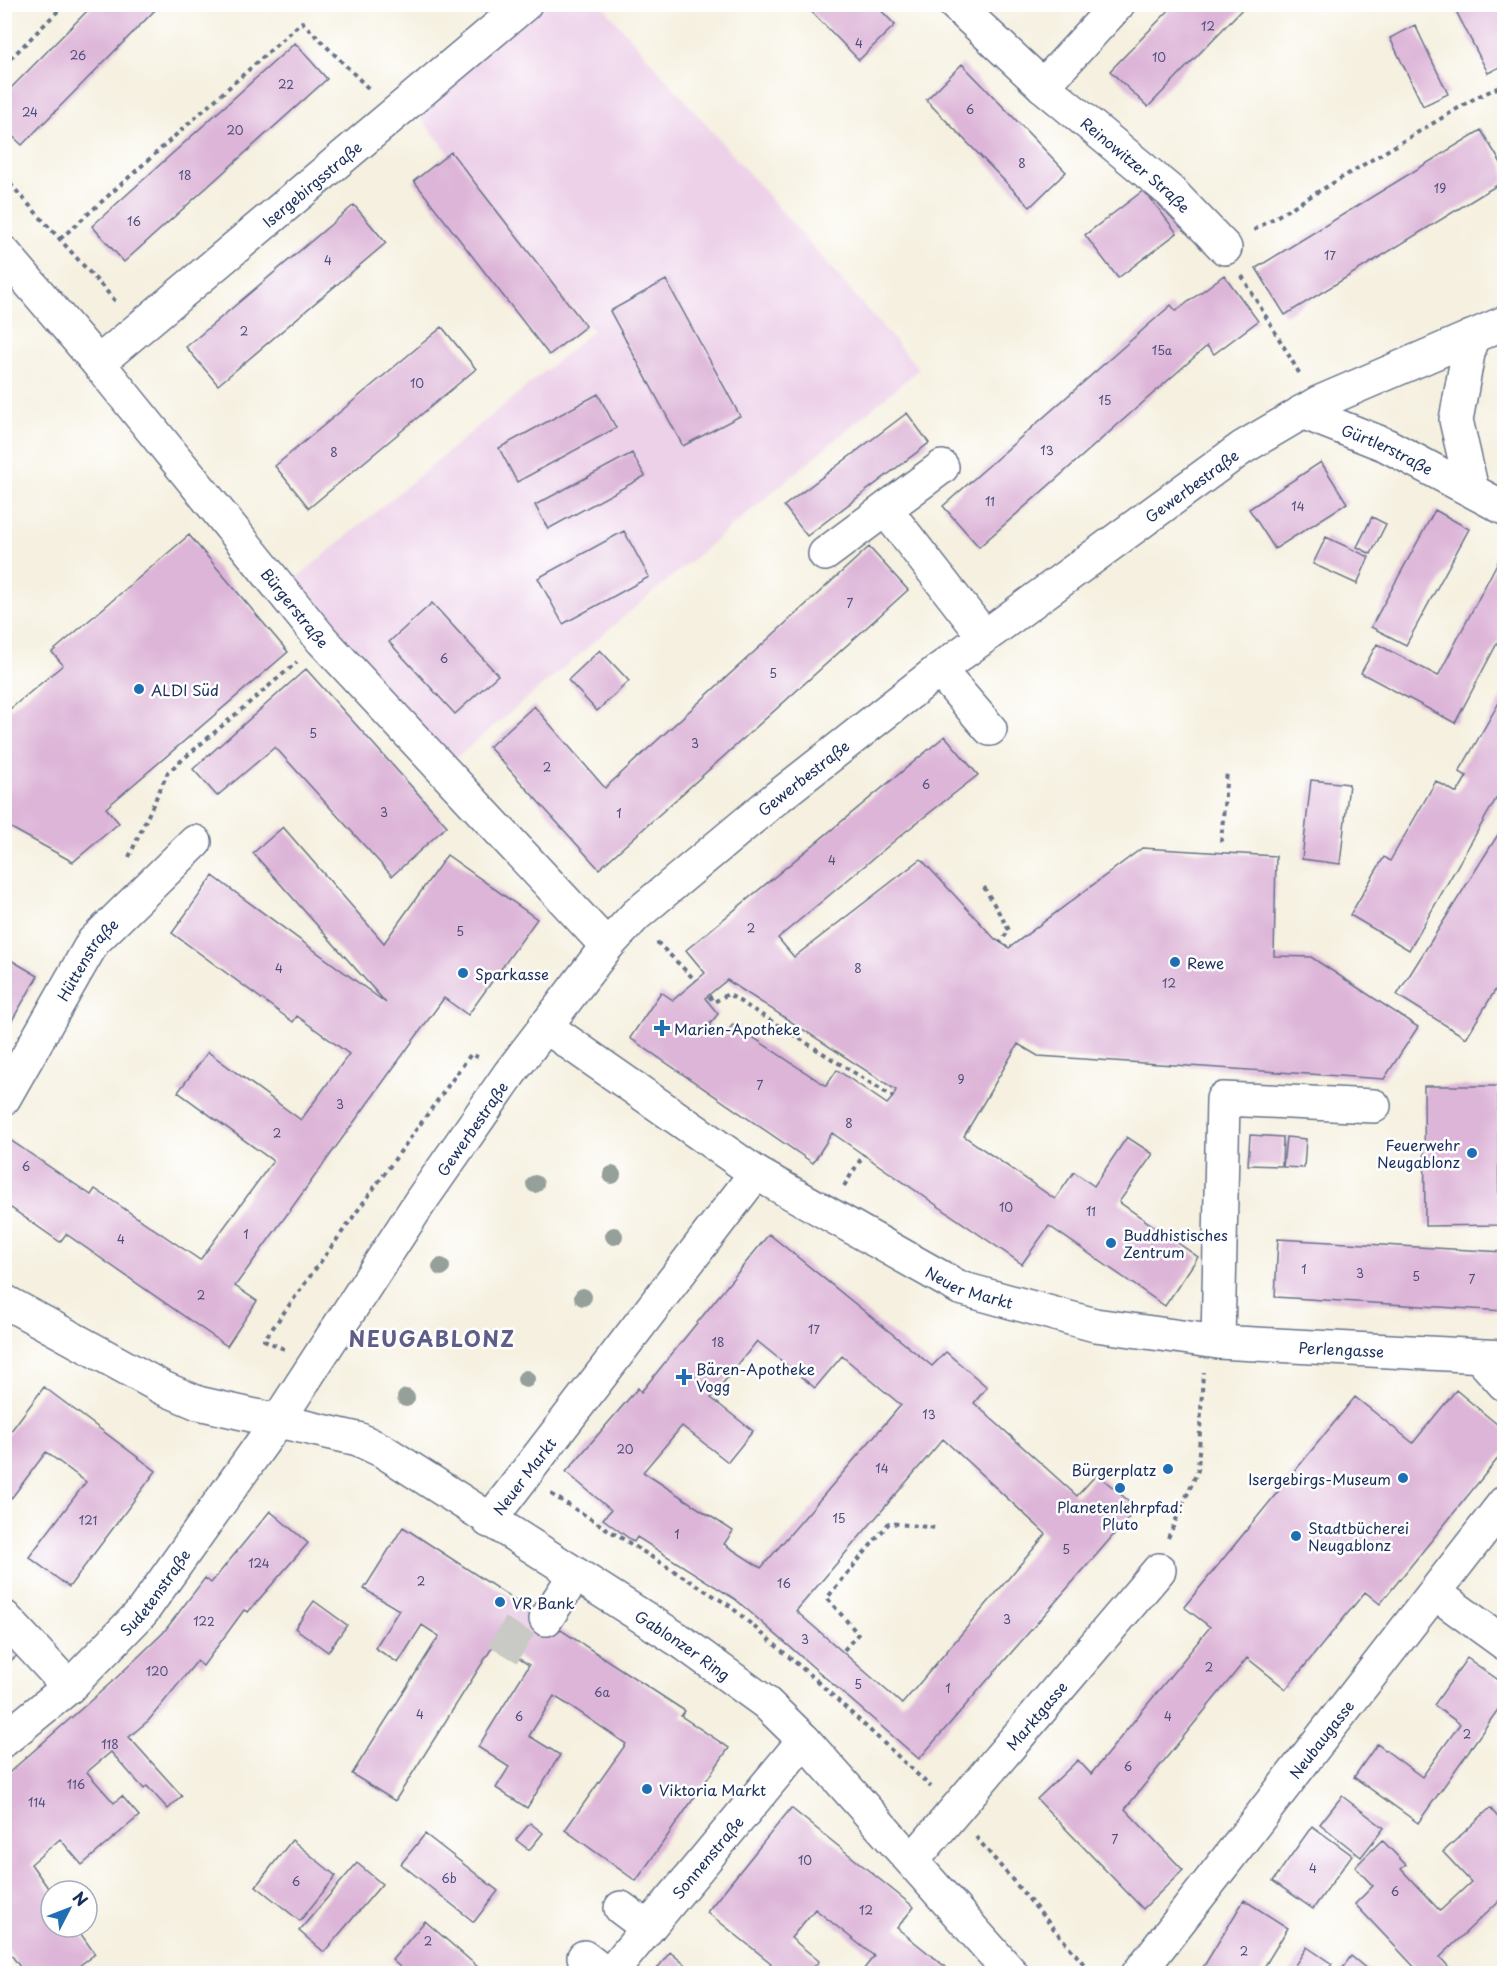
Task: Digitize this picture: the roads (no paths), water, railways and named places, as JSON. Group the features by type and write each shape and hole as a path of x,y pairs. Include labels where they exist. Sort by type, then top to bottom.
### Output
{"street":[{"name":"Isergebirgsstraße","path":"98,363 525,4"},
{"name":"Reinowitzer Straße","path":"955,4 1043,86 1171,192 1225,248"},
{"path":"1043,86 1118,4"},
{"name":"Bürgerstraße","path":"4,253 98,363 322,640 607,946"},
{"name":"Gewerbestraße","path":"277,1422 420,1202 510,1073 607,946 633,918 767,805 939,670 1242,448 1310,408 1504,323"},
{"path":"1471,337 1456,420 1472,490"},
{"name":"Gürtlerstraße","path":"1310,408 1386,445 1504,508"},
{"path":"825,554 942,467"},
{"path":"886,510 984,636"},
{"path":"939,670 990,729"},
{"name":"Hüttenstraße","path":"4,1098 93,942 195,842"},
{"name":"Neuer Markt","path":"545,1026 756,1173 960,1288 1095,1325 1211,1341"},
{"path":"1211,1341 1223,1099 1374,1106"},
{"name":"Neuer Markt","path":"489,1521 756,1173"},
{"path":"4,1301 163,1388 198,1403 277,1422"},
{"name":"Perlengasse","path":"1211,1341 1492,1357 1504,1384"},
{"name":"Gablonzer Ring","path":"277,1422 358,1439 383,1451 489,1521 682,1642 766,1703 804,1740 913,1860 1012,1974"},
{"name":"Sudetenstraße","path":"4,1740 69,1688 142,1612 277,1422"},
{"name":"Neubaugasse","path":"1138,1974 1504,1503"},
{"path":"538,1614 567,1570"},
{"name":"Marktgasse","path":"913,1860 1159,1570"},
{"path":"1435,1593 1504,1643"},
{"path":"4,1617 69,1688"},
{"name":"Sonnenstraße","path":"600,1968 648,1928 804,1740"},
{"path":"621,1908 648,1928"}],"tunnel":[{"path":"503,1654 530,1609"}],"place":[{"name":"ALDI Süd","path":"139,689"},
{"name":"Rewe","path":"1175,962"},
{"name":"Sparkasse","path":"463,973"},
{"name":"Marien-Apotheke","path":"662,1028"},
{"name":"Feuerwehr Neugablonz","path":"1472,1153"},
{"name":"Buddhistisches Zentrum","path":"1111,1243"},
{"name":"Bären-Apotheke Vogg","path":"684,1377"},
{"name":"Bürgerplatz","path":"1168,1469"},
{"name":"Isergebirgs-Museum","path":"1403,1478"},
{"name":"Planetenlehrpfad: Pluto","path":"1120,1488"},
{"name":"Stadtbücherei Neugablonz","path":"1296,1536"},
{"name":"VR Bank","path":"500,1602"},
{"name":"Viktoria Markt","path":"647,1789"}],"district":[{"name":"NEUGABLONZ","path":"432,1338"}]}
